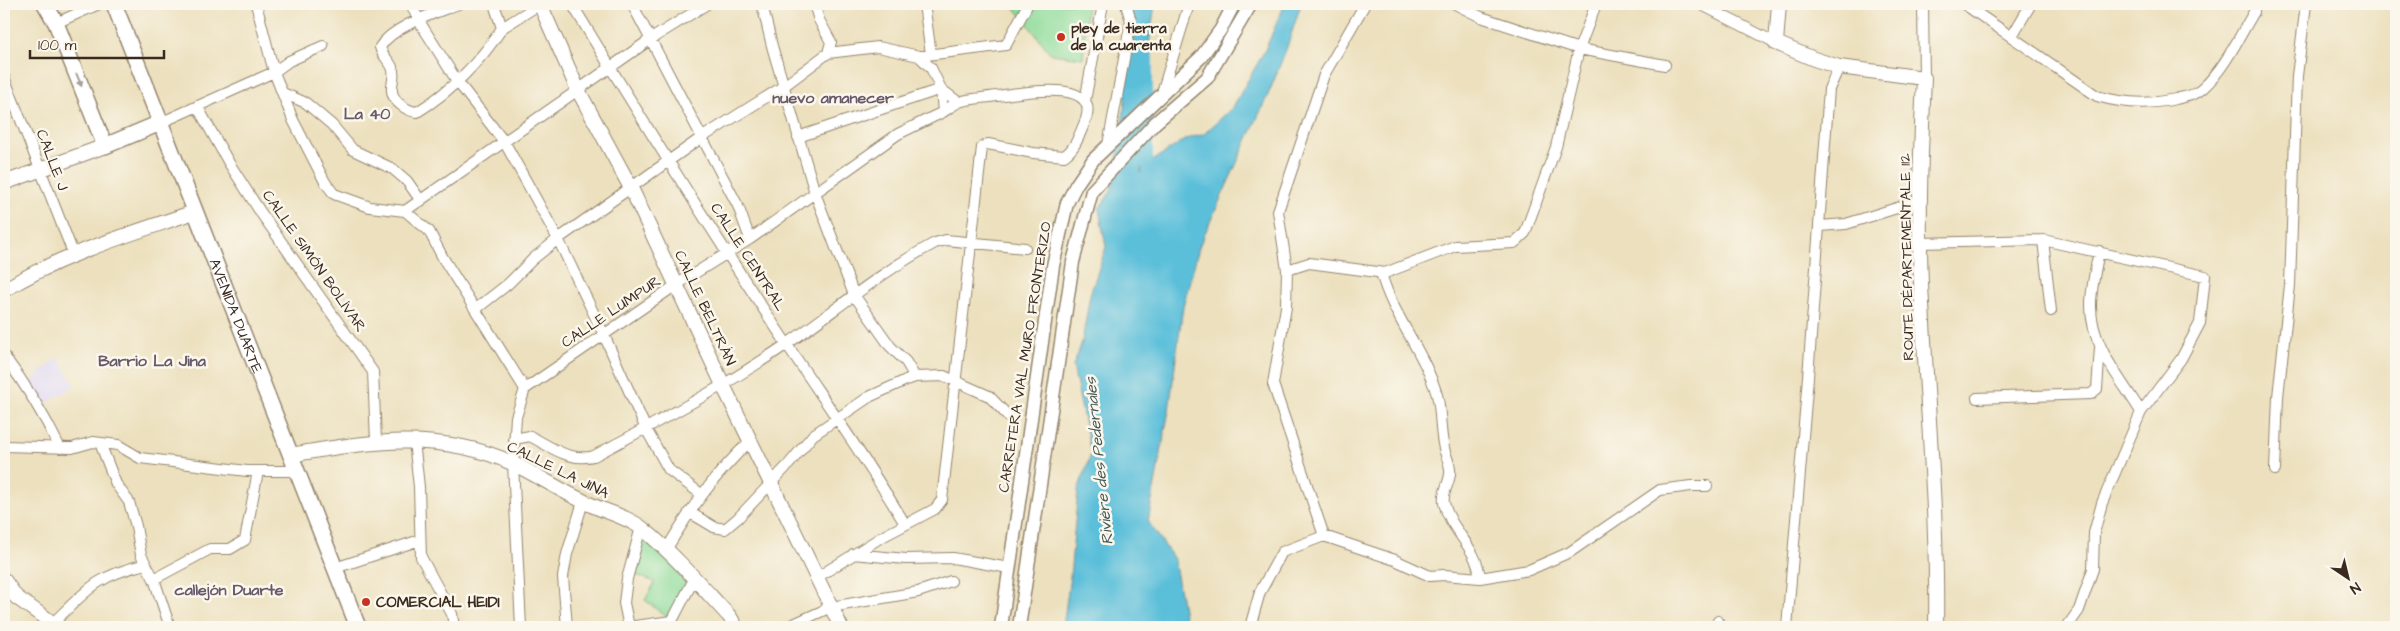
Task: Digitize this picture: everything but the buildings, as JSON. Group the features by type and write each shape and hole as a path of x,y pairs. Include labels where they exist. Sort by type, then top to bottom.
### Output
{"main road":[{"path":"45,4 56,23 105,146"},
{"name":"AVENIDA DUARTE","path":"114,4 358,627"},
{"name":"CALLE BELTRÁN","path":"540,4 578,90 631,188 723,385 816,578 832,607 840,627"},
{"path":"1779,4 1776,43 1814,60 1839,67 1924,78"},
{"name":"ROUTE DÉPARTEMENTALE 112","path":"1924,78 1919,201 1937,553 1936,627"},
{"path":"4,183 105,146 160,123"},
{"path":"4,290 29,274 73,253 194,212"},
{"name":"CALLE LA JINA","path":"291,455 376,441 414,441 448,444 478,451 513,463 583,502 640,527 694,579 730,617 736,627"},
{"path":"4,580 16,597 52,626"}],"street":[{"path":"56,23 99,4"},
{"path":"256,4 274,72 298,129 325,182 334,194 370,207 405,211 429,231 443,258 524,389 516,417 513,463 521,627"},
{"path":"411,4 419,21 457,81 505,143 558,239 646,429 669,470 701,494"},
{"path":"458,4 389,36 380,47 392,68 394,77 392,91 395,98 408,111 417,112 446,92 491,45 502,28 540,4"},
{"path":"494,4 502,28"},
{"name":"CALLE CENTRAL","path":"572,4 668,162 787,344 838,416 905,524"},
{"path":"632,4 738,206 750,239"},
{"path":"405,211 505,143 651,39 707,4"},
{"path":"762,4 815,194 854,295 890,346 906,362 915,377"},
{"path":"814,4 819,20 831,42 828,53"},
{"path":"924,4 931,54"},
{"path":"476,309 508,284 533,259 558,239 701,138 784,86 828,53 878,47 919,56 1006,45 1028,4"},
{"path":"816,578 853,554 935,508 942,500 982,147 988,144 1033,153 1064,156 1071,151 1088,116 1085,101 1103,4"},
{"path":"1108,144 1131,21 1126,4"},
{"path":"1160,98 1189,4"},
{"name":"CARRETERA VIAL MURO FRONTERIZO","path":"1001,627 1053,266 1067,203 1093,160 1201,57 1221,29 1234,4"},
{"path":"1020,627 1073,262 1092,191 1155,124 1207,78 1251,4"},
{"path":"1324,536 1273,384 1286,307 1287,270 1278,211 1324,75 1365,4"},
{"path":"1455,4 1481,17 1579,49 1664,65"},
{"path":"1287,270 1309,263 1381,273 1455,246 1514,243 1520,238 1525,233 1556,147 1579,49 1596,4"},
{"path":"1700,4 1776,43"},
{"path":"1923,4 1924,78"},
{"path":"1964,4 2097,96 2115,101 2139,104 2188,98 2202,89 2210,81 2254,12 2254,4"},
{"path":"2012,36 2031,4"},
{"path":"2275,470 2278,397 2290,285 2297,76 2306,4"},
{"path":"160,123 274,72 289,61 323,46"},
{"path":"919,56 931,68 941,88 943,112"},
{"path":"1787,627 1820,226 1829,88 1839,67"},
{"name":"CALLE J","path":"4,77 39,171 73,253"},
{"path":"798,137 941,88"},
{"path":"941,88 958,102 1033,91 1061,90 1079,96 1085,101"},
{"path":"283,93 306,103 332,125 353,150 393,169 408,181 421,201"},
{"name":"CALLE LUMPUR","path":"524,389 676,285 750,239 898,134 943,112 958,102"},
{"name":"CALLE SIMÓN BOLÍVAR","path":"197,106 229,163 256,204 373,372 376,441"},
{"path":"1820,226 1846,224 1919,201"},
{"path":"514,440 530,436 568,457 582,459 594,456 723,385 787,344 854,295 935,243 946,240 972,241 1025,248"},
{"path":"1920,243 2043,240 2205,276 2200,323 2181,359 2141,412 2102,503 2094,533 2093,569 2079,610 2067,627"},
{"path":"2043,240 2051,310"},
{"path":"2098,251 2091,305 2093,324 2100,348 2141,412"},
{"path":"1381,273 1387,295 1426,365 1437,396 1441,434 1450,464 1450,474 1444,492 1444,503 1451,519 1473,552 1479,566 1480,578"},
{"path":"1977,398 2091,394 2097,389 2100,348"},
{"path":"4,358 44,415 60,448"},
{"path":"689,512 714,527 725,529 738,518 813,435 838,416 869,397 915,377 939,375 989,396 1011,418"},
{"path":"414,441 419,487 421,557 452,614 454,627"},
{"path":"666,550 701,494 722,468 750,441"},
{"path":"4,446 72,448 93,442 118,445 140,458 258,471 298,471"},
{"path":"100,443 116,484 129,502 142,555 154,579 170,627"},
{"path":"154,579 210,548 230,549 245,540 258,471"},
{"path":"1250,627 1260,592 1282,552 1324,536 1396,560 1430,576 1444,575 1480,578 1530,570 1570,552 1660,490 1707,486"},
{"path":"567,627 563,576 567,554 583,502"},
{"path":"640,527 626,579 624,603 629,627 674,624 694,579"},
{"path":"335,568 420,540"},
{"path":"853,554 906,559 953,558 1009,568"},
{"path":"52,626 92,585 117,571 146,564"},
{"path":"788,627 832,607 918,592 951,581"}],"shaded area":[{"path":"59,358 75,386 44,404 28,383 39,375 38,373"}],"green space":[{"name":"pley de tierra de la cuarenta","path":"1015,4 1087,4 1083,58 1051,54 1014,7"},
{"path":"639,531 694,579 672,621 645,600 655,582 628,572"}],"water":[{"name":"Rivière des Pedernales","path":"1127,4 1155,4 1143,85 1141,173 1143,167 1186,139 1204,134 1233,107 1265,50 1285,4 1301,4 1271,88 1200,244 1183,306 1169,410 1148,521 1174,559 1186,627 1063,627 1070,577 1078,490 1091,454 1073,366 1082,342 1090,295 1106,247 1099,209 1111,191 1121,135 1133,30"}],"waterway":[{"path":"1145,53 1145,160"}],"place":[{"name":"pley de tierra de la cuarenta","path":"1061,37"},
{"name":"COMERCIAL HEIDI","path":"366,602"}],"district":[{"name":"nuevo amanecer","path":"833,98"},
{"name":"La 40","path":"367,114"},
{"name":"Barrio La Jina","path":"152,361"},
{"name":"callejón Duarte","path":"229,590"}]}
